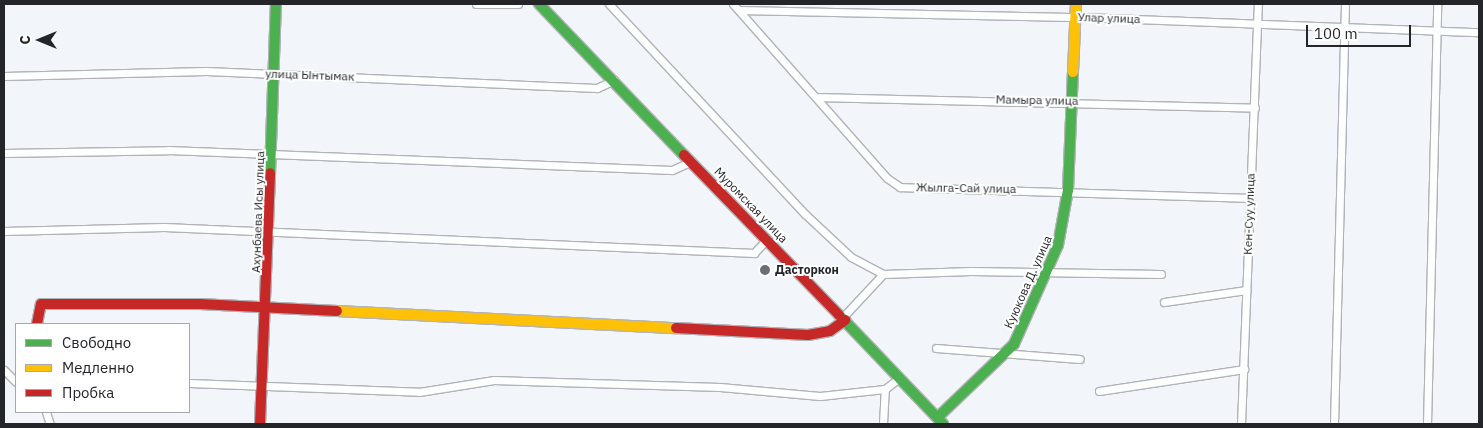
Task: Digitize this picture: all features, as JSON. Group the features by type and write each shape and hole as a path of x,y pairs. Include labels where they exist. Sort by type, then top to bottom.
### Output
{"street":[{"name":"Ахунбаева Исы улица","path":"260,423 276,74 276,4"},
{"path":"476,4 518,4"},
{"name":"Муромская улица","path":"541,4 940,421"},
{"path":"609,4 805,214 851,257 884,274 1160,274"},
{"name":"Жылга-Сай улица","path":"733,4 819,97 887,178 900,187 1068,190 1249,198"},
{"name":"Куюкова Д. улица","path":"940,421 1006,354 1047,273 1065,225 1074,101 1076,4"},
{"name":"Кен-Суу улица","path":"1241,424 1258,4"},
{"path":"1334,424 1345,4"},
{"path":"1427,424 1437,4"},
{"name":"Улар улица","path":"739,10 1076,16 1258,22 1436,32 1479,32"},
{"name":"улица Ынтымак","path":"4,76 276,74 597,88 614,80"},
{"name":"Мамыра улица","path":"819,97 1074,101 1255,108"},
{"path":"4,153 273,152 672,170 692,161"},
{"path":"4,231 270,231 754,253 766,240"},
{"path":"37,323 41,304 266,309 808,335 830,331 844,319 884,274"},
{"path":"1164,302 1246,290"},
{"path":"936,348 1080,358"},
{"path":"1099,391 1244,369"},
{"path":"4,370 15,381"},
{"path":"190,383 419,392 494,380 720,387 820,396 886,389 899,378"},
{"path":"883,424 886,389"}],"traffic: fast":[{"path":"270,173 276,4"},
{"path":"539,4 684,155"},
{"path":"938,417 1014,344 1058,245 1068,190 1073,72"},
{"path":"839,315 943,424"}],"traffic: slow":[{"path":"1073,72 1076,4"},
{"path":"337,311 676,328"}],"traffic: jam":[{"path":"684,155 839,315"},
{"path":"260,424 270,173"},
{"path":"37,323 41,304 200,304 337,311"},
{"path":"676,328 808,335 830,331 845,320"}],"place":[{"name":"Дасторкон","path":"765,270"}]}
